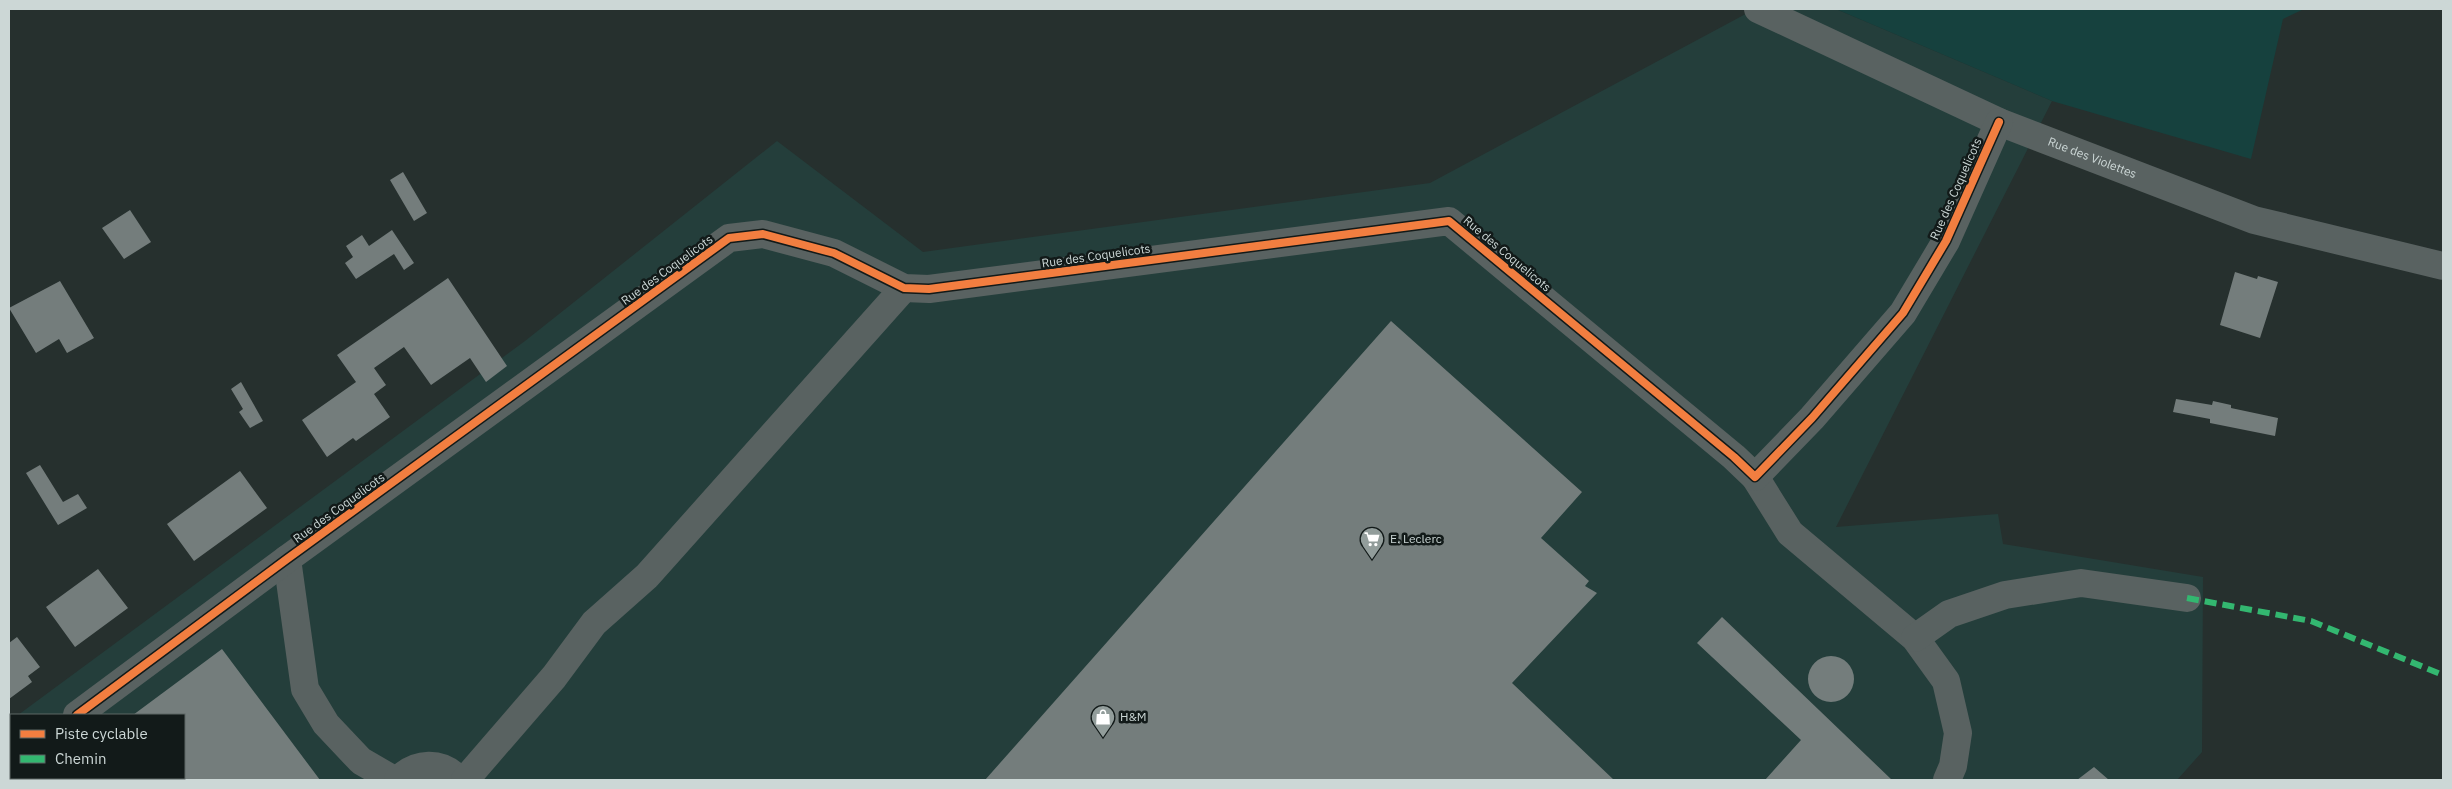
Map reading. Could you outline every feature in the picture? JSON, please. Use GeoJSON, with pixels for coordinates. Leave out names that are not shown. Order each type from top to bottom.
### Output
{"type":"FeatureCollection","features":[{"type":"Feature","properties":{"kind":"street","name":"Rue des Violettes"},"geometry":{"type":"LineString","coordinates":[[1758,9],[1999,122],[2254,220],[2443,266]]}},
{"type":"Feature","properties":{"kind":"street","name":"Rue des Coquelicots"},"geometry":{"type":"LineString","coordinates":[[78,714],[287,559],[730,238],[763,234],[834,253],[904,288],[929,289],[1449,221],[1734,456],[1755,477],[1812,418],[1903,313],[1946,241],[1999,122]]}},
{"type":"Feature","properties":{"kind":"street"},"geometry":{"type":"LineString","coordinates":[[465,780],[554,677],[594,623],[647,576],[904,288]]}},
{"type":"Feature","properties":{"kind":"street"},"geometry":{"type":"LineString","coordinates":[[1755,477],[1790,533],[1915,638],[1946,681],[1958,733],[1953,766],[1946,780]]}},
{"type":"Feature","properties":{"kind":"street"},"geometry":{"type":"LineString","coordinates":[[287,559],[305,688],[326,724],[361,761],[394,780]]}},
{"type":"Feature","properties":{"kind":"street"},"geometry":{"type":"LineString","coordinates":[[1915,638],[1949,614],[2005,595],[2082,583],[2187,598]]}},
{"type":"Feature","properties":{"kind":"street"},"geometry":{"type":"LineString","coordinates":[[398,780],[405,773],[417,767],[430,765],[442,768],[459,780]]}},
{"type":"Feature","properties":{"kind":"shaded area"},"geometry":{"type":"Polygon","coordinates":[[[1755,9],[1836,9],[2052,101],[1836,527],[1998,514],[2003,544],[2203,577],[2202,752],[2177,780],[9,780],[10,722],[10,779],[185,779],[185,714],[19,714],[525,341],[777,141],[923,252],[1430,183],[1755,9]]]}},
{"type":"Feature","properties":{"kind":"shaded area"},"geometry":{"type":"Polygon","coordinates":[[[1836,9],[2304,9],[2283,19],[2251,159],[2052,101],[1836,9]]]}},
{"type":"Feature","properties":{"kind":"building"},"geometry":{"type":"Polygon","coordinates":[[[403,172],[427,213],[414,221],[390,180],[403,172]]]}},
{"type":"Feature","properties":{"kind":"building"},"geometry":{"type":"Polygon","coordinates":[[[130,210],[151,242],[124,259],[102,228],[130,210]]]}},
{"type":"Feature","properties":{"kind":"building"},"geometry":{"type":"Polygon","coordinates":[[[392,230],[414,263],[404,270],[394,254],[356,279],[345,263],[353,257],[346,246],[362,235],[369,246],[392,230]]]}},
{"type":"Feature","properties":{"kind":"building"},"geometry":{"type":"Polygon","coordinates":[[[2235,272],[2257,279],[2258,276],[2278,282],[2260,338],[2220,325],[2235,272]]]}},
{"type":"Feature","properties":{"kind":"building"},"geometry":{"type":"Polygon","coordinates":[[[448,278],[507,366],[486,382],[470,358],[431,385],[404,347],[374,368],[386,385],[374,394],[390,417],[356,441],[353,438],[327,457],[302,420],[356,382],[337,355],[448,278]]]}},
{"type":"Feature","properties":{"kind":"building"},"geometry":{"type":"Polygon","coordinates":[[[60,281],[94,338],[67,353],[59,339],[36,353],[9,308],[60,281]]]}},
{"type":"Feature","properties":{"kind":"building","name":"E. Leclerc"},"geometry":{"type":"Polygon","coordinates":[[[1391,321],[1582,492],[1541,538],[1589,581],[1585,586],[1597,593],[1512,683],[1614,780],[985,780],[1391,321]]]}},
{"type":"Feature","properties":{"kind":"building"},"geometry":{"type":"Polygon","coordinates":[[[241,382],[263,421],[250,428],[239,412],[243,409],[231,389],[241,382]]]}},
{"type":"Feature","properties":{"kind":"building"},"geometry":{"type":"Polygon","coordinates":[[[2176,399],[2212,405],[2213,401],[2231,405],[2231,408],[2278,418],[2275,436],[2210,423],[2210,419],[2173,412],[2176,399]]]}},
{"type":"Feature","properties":{"kind":"building"},"geometry":{"type":"Polygon","coordinates":[[[40,465],[63,502],[78,494],[87,508],[58,525],[26,473],[40,465]]]}},
{"type":"Feature","properties":{"kind":"building"},"geometry":{"type":"Polygon","coordinates":[[[240,471],[267,508],[194,561],[167,524],[240,471]]]}},
{"type":"Feature","properties":{"kind":"building"},"geometry":{"type":"Polygon","coordinates":[[[98,569],[128,608],[75,647],[46,607],[98,569]]]}},
{"type":"Feature","properties":{"kind":"building"},"geometry":{"type":"Polygon","coordinates":[[[1722,617],[1892,780],[1765,780],[1801,740],[1697,643],[1722,617]]]}},
{"type":"Feature","properties":{"kind":"building"},"geometry":{"type":"Polygon","coordinates":[[[17,637],[40,667],[28,676],[32,682],[9,699],[9,643],[17,637]]]}},
{"type":"Feature","properties":{"kind":"building"},"geometry":{"type":"Polygon","coordinates":[[[222,649],[320,780],[46,780],[185,779],[185,714],[134,714],[222,649]]]}},
{"type":"Feature","properties":{"kind":"building"},"geometry":{"type":"Polygon","coordinates":[[[1826,656],[1836,656],[1850,666],[1854,679],[1850,692],[1844,698],[1836,702],[1826,702],[1812,692],[1808,684],[1808,674],[1818,660],[1826,656]]]}},
{"type":"Feature","properties":{"kind":"building"},"geometry":{"type":"Polygon","coordinates":[[[2094,767],[2109,780],[2077,780],[2094,767]]]}},
{"type":"Feature","properties":{"kind":"marked path"},"geometry":{"type":"LineString","coordinates":[[2187,598],[2311,621],[2443,675]]}},
{"type":"Feature","properties":{"kind":"cycle path"},"geometry":{"type":"LineString","coordinates":[[78,714],[287,559],[729,238],[763,234],[834,253],[904,288],[929,289],[1449,221],[1734,457],[1755,477],[1812,418],[1903,313],[1946,241],[1999,122]]}},
{"type":"Feature","properties":{"kind":"place","name":"E. Leclerc"},"geometry":{"type":"Point","coordinates":[1372,560]}},
{"type":"Feature","properties":{"kind":"place","name":"H&M"},"geometry":{"type":"Point","coordinates":[1103,738]}}]}
